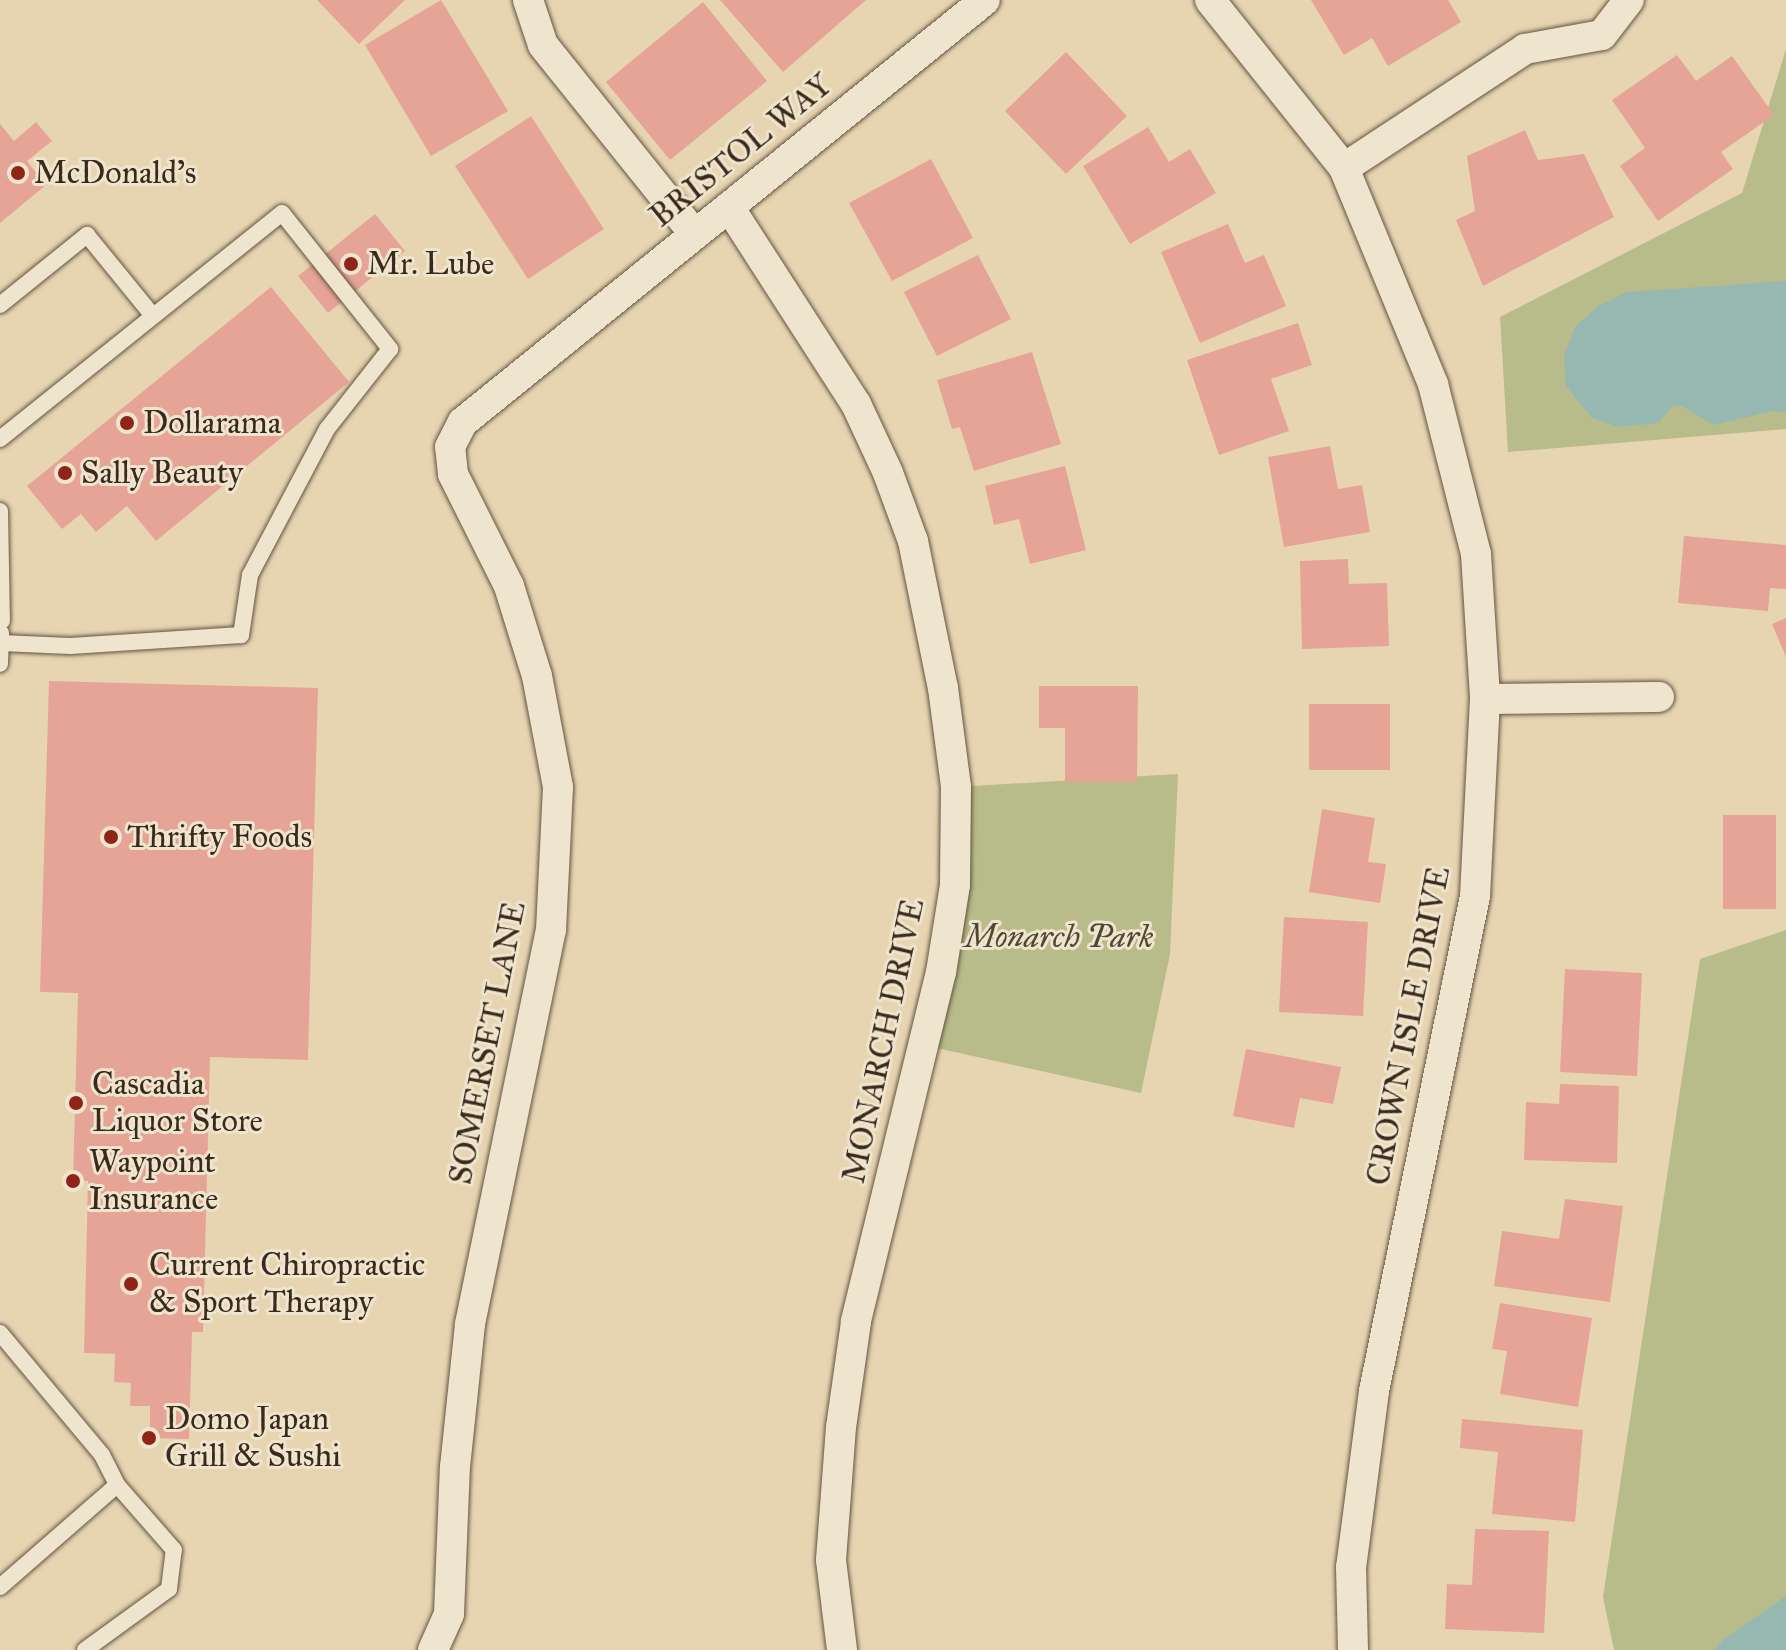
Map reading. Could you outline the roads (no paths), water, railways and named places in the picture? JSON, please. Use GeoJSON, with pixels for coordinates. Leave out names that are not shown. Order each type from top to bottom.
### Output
{"type":"FeatureCollection","features":[{"type":"Feature","properties":{"kind":"street"},"geometry":{"type":"LineString","coordinates":[[528,0],[543,45],[695,235]]}},
{"type":"Feature","properties":{"kind":"street","name":"BRISTOL WAY"},"geometry":{"type":"LineString","coordinates":[[543,358],[985,0]]}},
{"type":"Feature","properties":{"kind":"street","name":"CROWN ISLE DRIVE"},"geometry":{"type":"LineString","coordinates":[[1210,0],[1344,168],[1433,384],[1476,554],[1485,699],[1475,896],[1374,1391],[1351,1567],[1353,1650]]}},
{"type":"Feature","properties":{"kind":"street"},"geometry":{"type":"LineString","coordinates":[[1344,168],[1525,49],[1602,35],[1629,0]]}},
{"type":"Feature","properties":{"kind":"street","name":"MONARCH DRIVE"},"geometry":{"type":"LineString","coordinates":[[729,207],[856,404],[888,473],[913,541],[943,688],[956,787],[955,885],[941,972],[856,1322],[841,1427],[831,1560],[842,1650]]}},
{"type":"Feature","properties":{"kind":"street","name":"SOMERSET LANE"},"geometry":{"type":"LineString","coordinates":[[433,1650],[449,1614],[455,1467],[470,1324],[551,930],[558,787],[532,661],[509,586],[453,474],[450,447],[463,422],[543,358]]}},
{"type":"Feature","properties":{"kind":"street"},"geometry":{"type":"LineString","coordinates":[[1485,699],[1659,697]]}},
{"type":"Feature","properties":{"kind":"lane"},"geometry":{"type":"LineString","coordinates":[[0,439],[282,213],[390,349],[320,442],[250,575],[241,635],[70,646],[1,643]]}},
{"type":"Feature","properties":{"kind":"lane"},"geometry":{"type":"LineString","coordinates":[[0,305],[87,235],[153,316]]}},
{"type":"Feature","properties":{"kind":"lane"},"geometry":{"type":"LineString","coordinates":[[0,511],[0,664]]}},
{"type":"Feature","properties":{"kind":"lane"},"geometry":{"type":"LineString","coordinates":[[0,1333],[102,1455],[117,1485],[174,1550],[169,1589],[85,1650]]}},
{"type":"Feature","properties":{"kind":"lane"},"geometry":{"type":"LineString","coordinates":[[0,1587],[117,1485]]}},
{"type":"Feature","properties":{"kind":"water"},"geometry":{"type":"Polygon","coordinates":[[[1786,281],[1786,412],[1772,411],[1714,425],[1680,405],[1671,407],[1659,423],[1619,427],[1592,418],[1566,386],[1564,356],[1575,327],[1598,306],[1627,292],[1786,281]]]}},
{"type":"Feature","properties":{"kind":"water"},"geometry":{"type":"Polygon","coordinates":[[[1786,1596],[1786,1650],[1714,1650],[1724,1639],[1786,1596]]]}},
{"type":"Feature","properties":{"kind":"place","name":"McDonald's"},"geometry":{"type":"Point","coordinates":[18,173]}},
{"type":"Feature","properties":{"kind":"place","name":"Mr. Lube"},"geometry":{"type":"Point","coordinates":[351,264]}},
{"type":"Feature","properties":{"kind":"place","name":"Dollarama"},"geometry":{"type":"Point","coordinates":[127,423]}},
{"type":"Feature","properties":{"kind":"place","name":"Sally Beauty"},"geometry":{"type":"Point","coordinates":[65,473]}},
{"type":"Feature","properties":{"kind":"place","name":"Thrifty Foods"},"geometry":{"type":"Point","coordinates":[111,837]}},
{"type":"Feature","properties":{"kind":"place","name":"Cascadia Liquor Store"},"geometry":{"type":"Point","coordinates":[76,1103]}},
{"type":"Feature","properties":{"kind":"place","name":"Waypoint Insurance"},"geometry":{"type":"Point","coordinates":[73,1181]}},
{"type":"Feature","properties":{"kind":"place","name":"Current Chiropractic & Sport Therapy"},"geometry":{"type":"Point","coordinates":[131,1284]}},
{"type":"Feature","properties":{"kind":"place","name":"Domo Japan Grill & Sushi"},"geometry":{"type":"Point","coordinates":[149,1438]}},
{"type":"Feature","properties":{"kind":"park label","name":"Monarch Park"},"geometry":{"type":"Point","coordinates":[1059,937]}}]}
